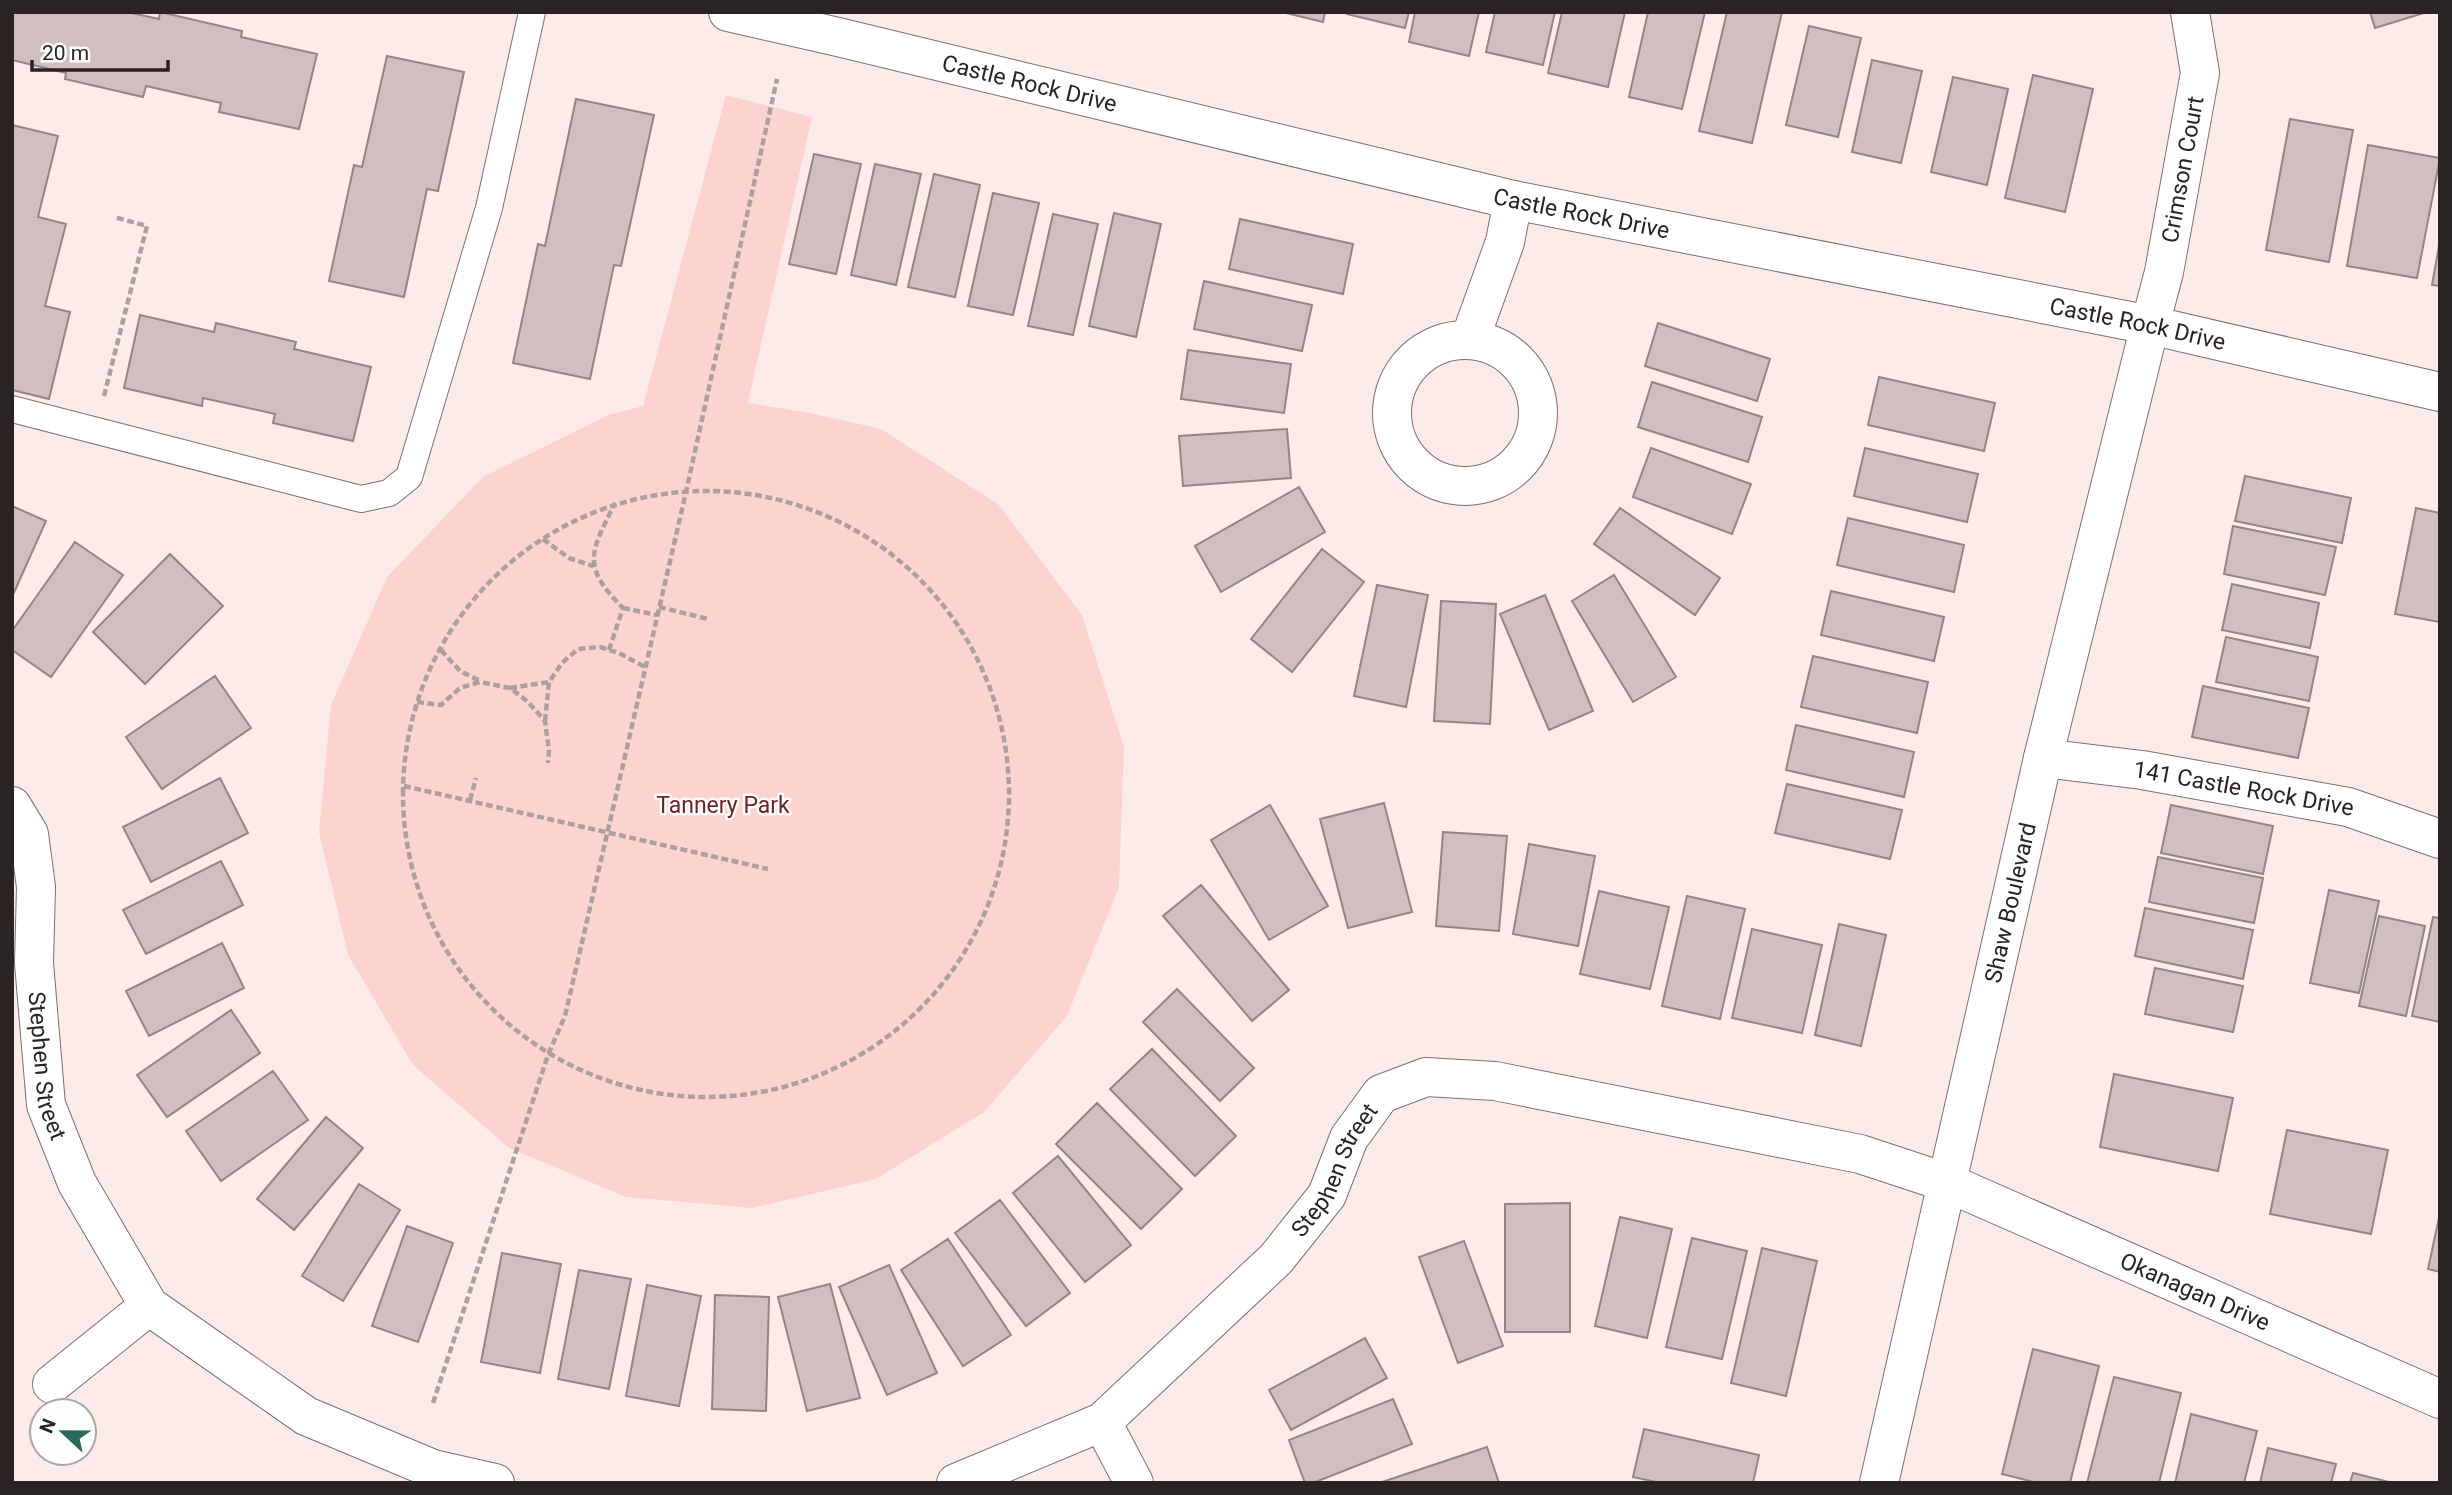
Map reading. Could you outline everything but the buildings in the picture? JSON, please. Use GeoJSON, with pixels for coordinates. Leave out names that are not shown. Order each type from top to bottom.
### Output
{"type":"FeatureCollection","features":[{"type":"Feature","properties":{"kind":"street","name":"Castle Rock Drive"},"geometry":{"type":"LineString","coordinates":[[728,12],[793,19],[1513,200],[2150,325],[2440,392]]}},
{"type":"Feature","properties":{"kind":"street","name":"Crimson Court"},"geometry":{"type":"LineString","coordinates":[[2150,325],[2164,272],[2200,73],[2190,12]]}},
{"type":"Feature","properties":{"kind":"street"},"geometry":{"type":"LineString","coordinates":[[1469,339],[1504,242],[1513,200]]}},
{"type":"Feature","properties":{"kind":"street","name":"Shaw Boulevard"},"geometry":{"type":"LineString","coordinates":[[1879,1483],[2043,758],[2150,325]]}},
{"type":"Feature","properties":{"kind":"street","name":"141 Castle Rock Drive"},"geometry":{"type":"LineString","coordinates":[[2043,758],[2142,770],[2348,807],[2440,839]]}},
{"type":"Feature","properties":{"kind":"street","name":"Stephen Street"},"geometry":{"type":"LineString","coordinates":[[12,806],[29,834],[36,887],[34,963],[46,1105],[76,1183],[149,1306],[306,1416],[433,1469],[495,1483]]}},
{"type":"Feature","properties":{"kind":"street","name":"Stephen Street"},"geometry":{"type":"LineString","coordinates":[[956,1483],[1102,1422],[1276,1259],[1326,1195],[1349,1138],[1381,1094],[1426,1077],[1495,1082],[1860,1154],[1948,1183]]}},
{"type":"Feature","properties":{"kind":"street","name":"Okanagan Drive"},"geometry":{"type":"LineString","coordinates":[[1948,1183],[2440,1399]]}},
{"type":"Feature","properties":{"kind":"street"},"geometry":{"type":"LineString","coordinates":[[52,1384],[149,1306]]}},
{"type":"Feature","properties":{"kind":"street"},"geometry":{"type":"LineString","coordinates":[[1102,1422],[1133,1483]]}},
{"type":"Feature","properties":{"kind":"lane"},"geometry":{"type":"LineString","coordinates":[[12,409],[361,499],[389,494],[409,477],[489,208],[532,12]]}},
{"type":"Feature","properties":{"kind":"path"},"geometry":{"type":"LineString","coordinates":[[433,1402],[548,1055],[565,1016],[686,492],[777,79]]}},
{"type":"Feature","properties":{"kind":"path"},"geometry":{"type":"LineString","coordinates":[[95,430],[147,226],[114,217]]}},
{"type":"Feature","properties":{"kind":"path"},"geometry":{"type":"LineString","coordinates":[[709,488],[810,506],[899,556],[966,632],[1004,726],[1009,829],[981,926],[922,1010],[842,1069],[748,1097],[649,1095],[556,1061],[478,999],[426,916],[402,820],[409,721],[450,628],[519,552],[614,503],[709,488]]}},
{"type":"Feature","properties":{"kind":"path"},"geometry":{"type":"LineString","coordinates":[[614,503],[595,545],[593,566],[606,591],[623,608],[657,615]]}},
{"type":"Feature","properties":{"kind":"path"},"geometry":{"type":"LineString","coordinates":[[543,540],[569,558],[593,566]]}},
{"type":"Feature","properties":{"kind":"path"},"geometry":{"type":"LineString","coordinates":[[659,607],[708,619]]}},
{"type":"Feature","properties":{"kind":"path"},"geometry":{"type":"LineString","coordinates":[[609,650],[623,608]]}},
{"type":"Feature","properties":{"kind":"path"},"geometry":{"type":"LineString","coordinates":[[548,763],[545,721],[549,682],[562,663],[578,649],[600,647],[619,653],[645,667]]}},
{"type":"Feature","properties":{"kind":"path"},"geometry":{"type":"LineString","coordinates":[[440,650],[460,671],[480,682],[510,688],[549,682]]}},
{"type":"Feature","properties":{"kind":"path"},"geometry":{"type":"LineString","coordinates":[[418,702],[441,705],[460,688],[480,682]]}},
{"type":"Feature","properties":{"kind":"path"},"geometry":{"type":"LineString","coordinates":[[510,688],[527,701],[545,721]]}},
{"type":"Feature","properties":{"kind":"path"},"geometry":{"type":"LineString","coordinates":[[470,800],[477,778]]}},
{"type":"Feature","properties":{"kind":"path"},"geometry":{"type":"LineString","coordinates":[[404,786],[768,869]]}},
{"type":"Feature","properties":{"kind":"green space","name":"Tannery Park"},"geometry":{"type":"Polygon","coordinates":[[[726,95],[812,117],[748,403],[881,429],[998,504],[1082,615],[1124,747],[1119,887],[1067,1016],[984,1112],[876,1179],[752,1208],[626,1197],[509,1148],[413,1065],[348,955],[319,832],[331,705],[387,577],[483,477],[608,415],[643,406],[726,95]]]}}]}
